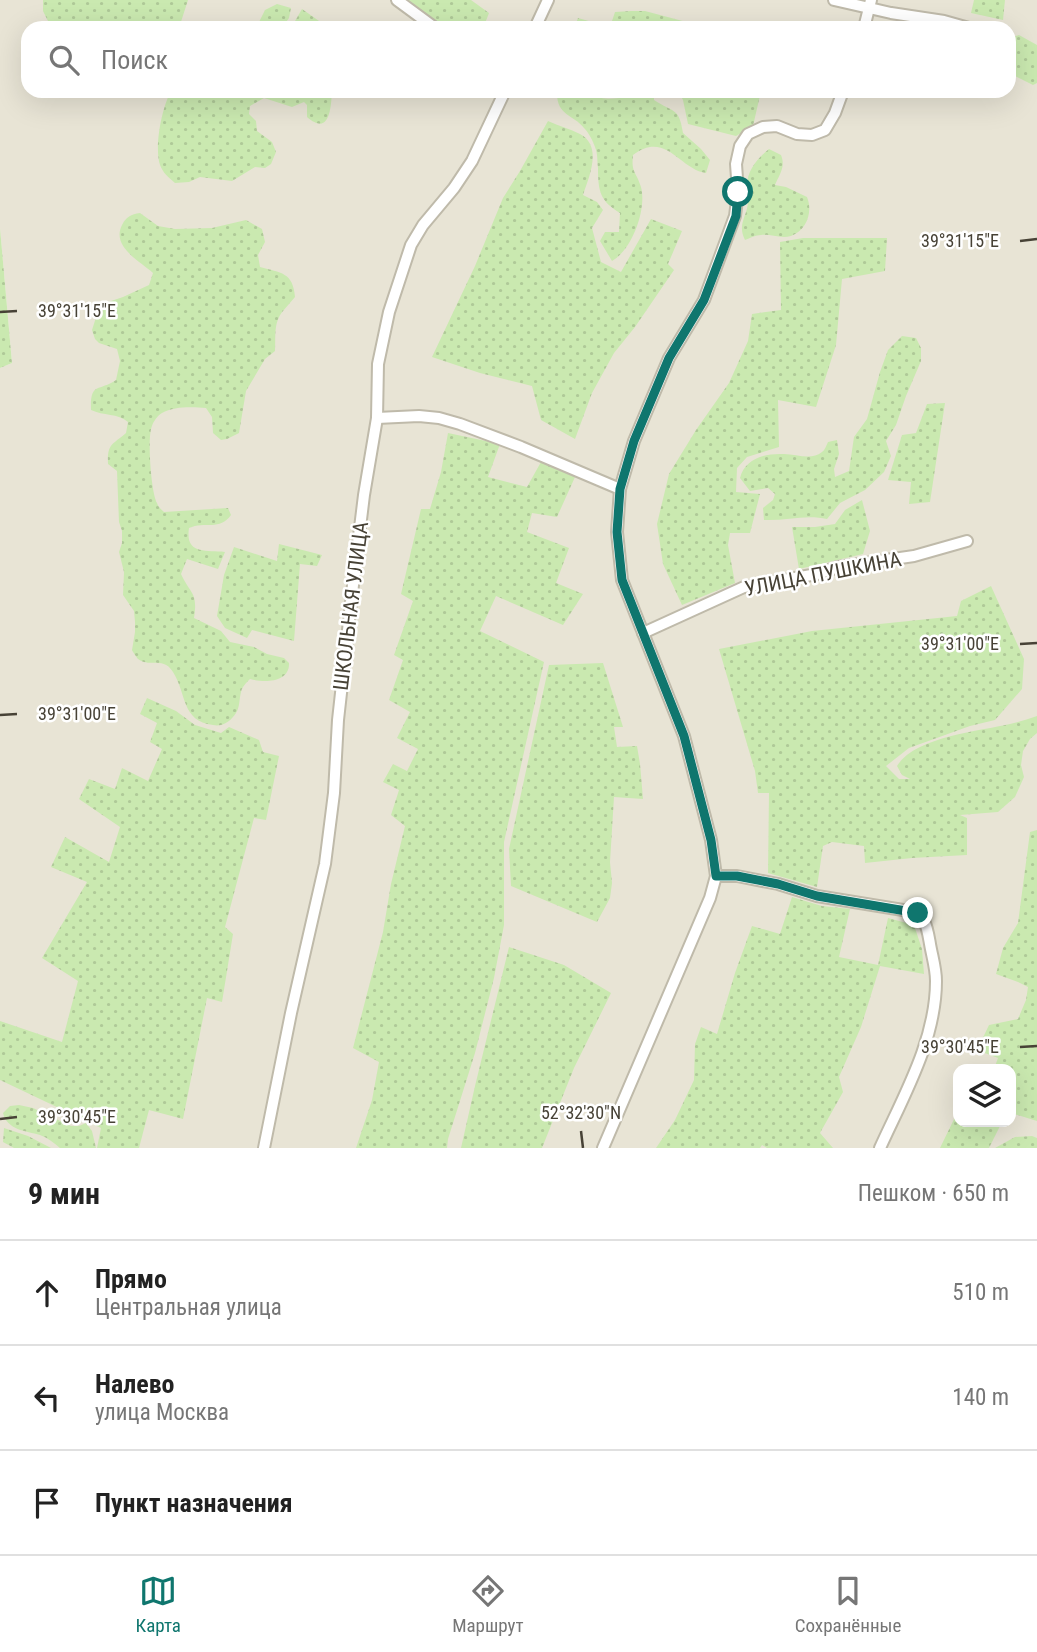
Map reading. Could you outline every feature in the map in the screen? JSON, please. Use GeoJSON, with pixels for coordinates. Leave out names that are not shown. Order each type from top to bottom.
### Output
{"type":"FeatureCollection","features":[{"type":"Feature","properties":{"kind":"street"},"geometry":{"type":"LineString","coordinates":[[397,0],[426,21]]}},
{"type":"Feature","properties":{"kind":"street"},"geometry":{"type":"LineString","coordinates":[[538,21],[548,0]]}},
{"type":"Feature","properties":{"kind":"street"},"geometry":{"type":"LineString","coordinates":[[834,0],[869,4],[944,21]]}},
{"type":"Feature","properties":{"kind":"street","name":"ШКОЛЬНАЯ УЛИЦА"},"geometry":{"type":"LineString","coordinates":[[264,1148],[325,864],[363,495],[377,418],[377,364],[389,312],[411,245],[472,161],[502,98]]}},
{"type":"Feature","properties":{"kind":"street"},"geometry":{"type":"LineString","coordinates":[[606,1147],[710,898],[716,876],[711,840],[684,736],[623,583],[617,532],[620,489],[634,441],[669,358],[704,300],[736,216],[736,164],[740,146],[748,134],[763,127],[777,126],[797,134],[812,135],[825,130],[840,98]]}},
{"type":"Feature","properties":{"kind":"street"},"geometry":{"type":"LineString","coordinates":[[377,418],[419,416],[460,424],[620,489]]}},
{"type":"Feature","properties":{"kind":"street","name":"УЛИЦА ПУШКИНА"},"geometry":{"type":"LineString","coordinates":[[643,633],[744,587],[817,574],[838,567],[914,556],[967,541]]}},
{"type":"Feature","properties":{"kind":"street"},"geometry":{"type":"LineString","coordinates":[[716,876],[737,876],[778,884],[817,896],[909,911],[918,913],[925,921],[936,977],[930,1027],[916,1067],[880,1148]]}},
{"type":"Feature","properties":{"kind":"shaded area"},"geometry":{"type":"Polygon","coordinates":[[[0,0],[1037,0],[1037,1148],[0,1148],[0,368],[12,363],[0,228],[0,0]]]}},
{"type":"Feature","properties":{"kind":"green space"},"geometry":{"type":"Polygon","coordinates":[[[43,0],[188,0],[181,21],[48,21],[43,11],[43,0]]]}},
{"type":"Feature","properties":{"kind":"green space"},"geometry":{"type":"Polygon","coordinates":[[[405,0],[471,0],[489,13],[486,21],[434,21],[405,0]]]}},
{"type":"Feature","properties":{"kind":"green space"},"geometry":{"type":"Polygon","coordinates":[[[974,0],[1005,0],[1003,20],[971,13],[974,0]]]}},
{"type":"Feature","properties":{"kind":"green space"},"geometry":{"type":"Polygon","coordinates":[[[277,4],[291,8],[287,21],[260,21],[265,10],[277,4]]]}},
{"type":"Feature","properties":{"kind":"green space"},"geometry":{"type":"Polygon","coordinates":[[[302,9],[319,21],[295,21],[302,9]]]}},
{"type":"Feature","properties":{"kind":"green space"},"geometry":{"type":"Polygon","coordinates":[[[645,11],[683,21],[612,21],[615,12],[645,11]]]}},
{"type":"Feature","properties":{"kind":"green space"},"geometry":{"type":"Polygon","coordinates":[[[1019,35],[1037,45],[1037,83],[1033,85],[1016,76],[1016,36],[1019,35]]]}},
{"type":"Feature","properties":{"kind":"green space"},"geometry":{"type":"Polygon","coordinates":[[[168,98],[264,98],[250,106],[249,114],[256,121],[257,131],[272,142],[276,152],[271,164],[265,168],[255,167],[232,181],[200,177],[189,182],[175,183],[161,168],[158,157],[162,117],[168,98]]]}},
{"type":"Feature","properties":{"kind":"green space"},"geometry":{"type":"Polygon","coordinates":[[[264,98],[332,98],[328,118],[320,124],[307,117],[307,105],[304,102],[292,107],[264,98]]]}},
{"type":"Feature","properties":{"kind":"green space"},"geometry":{"type":"Polygon","coordinates":[[[654,98],[677,115],[683,133],[710,160],[706,173],[664,149],[645,148],[633,155],[633,169],[641,187],[640,217],[632,239],[612,261],[600,241],[605,232],[619,232],[620,213],[604,200],[602,195],[597,152],[588,132],[562,110],[557,99],[654,98]]]}},
{"type":"Feature","properties":{"kind":"green space"},"geometry":{"type":"Polygon","coordinates":[[[682,98],[759,98],[753,126],[736,136],[688,124],[682,98]]]}},
{"type":"Feature","properties":{"kind":"green space"},"geometry":{"type":"Polygon","coordinates":[[[548,121],[580,134],[591,146],[592,162],[583,195],[597,202],[603,210],[592,228],[601,262],[621,272],[651,219],[682,231],[668,264],[674,270],[614,353],[592,393],[575,439],[541,420],[532,386],[432,357],[475,266],[503,198],[548,121]]]}},
{"type":"Feature","properties":{"kind":"green space"},"geometry":{"type":"Polygon","coordinates":[[[769,149],[781,155],[783,163],[775,185],[807,197],[809,214],[805,225],[791,236],[759,235],[745,240],[742,225],[748,202],[749,175],[757,160],[769,149]]]}},
{"type":"Feature","properties":{"kind":"green space"},"geometry":{"type":"Polygon","coordinates":[[[140,213],[158,226],[175,229],[212,228],[246,220],[262,229],[265,242],[258,255],[260,267],[285,275],[294,289],[295,297],[278,320],[275,351],[265,359],[246,391],[239,433],[221,440],[213,433],[212,417],[206,408],[190,407],[172,409],[160,414],[153,423],[151,432],[151,477],[157,504],[161,509],[164,512],[228,508],[231,515],[222,523],[189,528],[190,543],[193,547],[204,551],[225,552],[218,569],[187,559],[181,574],[193,594],[194,618],[221,631],[230,642],[254,647],[284,658],[289,663],[288,670],[281,678],[269,681],[250,679],[244,685],[236,713],[229,721],[220,725],[195,718],[186,705],[169,667],[161,663],[147,663],[138,659],[132,651],[135,622],[134,611],[123,595],[124,572],[119,552],[122,531],[119,522],[117,471],[108,464],[110,449],[126,433],[128,422],[120,417],[91,410],[94,391],[116,380],[120,361],[117,349],[95,339],[92,330],[99,308],[102,304],[149,285],[153,273],[128,253],[120,240],[125,220],[140,213]]]}},
{"type":"Feature","properties":{"kind":"green space"},"geometry":{"type":"Polygon","coordinates":[[[0,228],[12,363],[0,368],[0,228]]]}},
{"type":"Feature","properties":{"kind":"green space"},"geometry":{"type":"Polygon","coordinates":[[[803,238],[887,238],[885,271],[842,279],[836,345],[816,407],[778,400],[779,447],[747,457],[737,468],[736,492],[760,494],[750,533],[730,533],[728,545],[735,583],[682,605],[663,564],[657,524],[669,474],[729,383],[748,341],[752,314],[781,310],[780,242],[803,238]]]}},
{"type":"Feature","properties":{"kind":"green space"},"geometry":{"type":"Polygon","coordinates":[[[902,336],[916,338],[921,348],[921,361],[896,425],[886,441],[891,456],[884,472],[865,490],[840,503],[827,519],[811,517],[764,520],[763,508],[773,500],[775,494],[768,488],[750,491],[740,478],[746,466],[757,458],[770,455],[818,455],[828,442],[837,440],[839,454],[834,469],[835,477],[849,471],[854,437],[867,419],[888,350],[902,336]]]}},
{"type":"Feature","properties":{"kind":"green space"},"geometry":{"type":"Polygon","coordinates":[[[945,403],[930,502],[909,504],[911,482],[888,480],[902,435],[916,433],[927,404],[945,403]]]}},
{"type":"Feature","properties":{"kind":"green space"},"geometry":{"type":"Polygon","coordinates":[[[448,433],[500,444],[488,477],[527,487],[541,462],[575,477],[557,517],[532,513],[527,532],[569,548],[556,583],[583,594],[563,625],[496,596],[480,631],[544,662],[504,842],[504,925],[494,978],[447,1148],[356,1148],[372,1100],[379,1062],[353,1048],[383,932],[405,826],[391,815],[399,790],[383,782],[393,764],[407,771],[418,749],[397,738],[410,712],[389,700],[403,660],[394,655],[413,601],[401,594],[421,509],[430,509],[441,472],[448,433]]]}},
{"type":"Feature","properties":{"kind":"green space"},"geometry":{"type":"Polygon","coordinates":[[[862,500],[870,531],[863,554],[799,569],[792,527],[835,524],[845,510],[862,500]]]}},
{"type":"Feature","properties":{"kind":"green space"},"geometry":{"type":"Polygon","coordinates":[[[279,544],[322,555],[317,566],[300,564],[294,641],[252,630],[247,638],[225,628],[217,616],[224,575],[234,547],[277,561],[279,544]]]}},
{"type":"Feature","properties":{"kind":"green space"},"geometry":{"type":"Polygon","coordinates":[[[991,586],[1024,659],[1022,689],[995,720],[909,748],[886,766],[899,779],[910,779],[902,775],[897,766],[918,748],[949,737],[1037,716],[1037,733],[1023,751],[1021,765],[1024,777],[1015,797],[998,812],[960,815],[967,818],[967,855],[865,863],[864,846],[832,842],[823,846],[817,887],[768,873],[769,793],[758,793],[755,771],[719,649],[812,631],[957,616],[961,601],[991,586]]]}},
{"type":"Feature","properties":{"kind":"green space"},"geometry":{"type":"Polygon","coordinates":[[[603,663],[623,727],[614,727],[617,747],[637,746],[643,799],[614,797],[610,898],[597,922],[511,886],[509,849],[549,665],[603,663]]]}},
{"type":"Feature","properties":{"kind":"green space"},"geometry":{"type":"Polygon","coordinates":[[[147,698],[176,711],[195,725],[221,733],[229,727],[259,740],[263,752],[279,756],[266,820],[254,818],[225,927],[233,934],[222,1002],[207,998],[183,1119],[149,1110],[139,1148],[97,1148],[101,1128],[0,1080],[0,1021],[62,1042],[78,981],[42,958],[87,882],[51,867],[65,837],[109,862],[120,827],[79,799],[89,779],[115,789],[122,768],[148,781],[162,749],[150,742],[157,723],[140,714],[147,698]]]}},
{"type":"Feature","properties":{"kind":"green space"},"geometry":{"type":"Polygon","coordinates":[[[1037,830],[1037,1121],[1016,1115],[1016,1064],[996,1064],[998,1058],[977,1050],[989,1025],[1018,1019],[1026,1000],[1028,987],[996,974],[1003,948],[1018,923],[1030,832],[1037,830]]]}},
{"type":"Feature","properties":{"kind":"green space"},"geometry":{"type":"Polygon","coordinates":[[[792,897],[822,906],[850,909],[839,957],[878,965],[888,918],[914,925],[922,949],[924,974],[880,966],[861,1027],[839,1077],[843,1092],[820,1133],[833,1148],[767,1148],[762,1145],[760,1148],[656,1148],[675,1120],[694,1080],[695,1044],[701,1027],[717,1034],[752,926],[780,934],[792,897]]]}},
{"type":"Feature","properties":{"kind":"green space"},"geometry":{"type":"Polygon","coordinates":[[[509,947],[564,965],[611,993],[574,1068],[542,1148],[461,1148],[475,1086],[509,947]]]}},
{"type":"Feature","properties":{"kind":"green space"},"geometry":{"type":"Polygon","coordinates":[[[10,1106],[33,1108],[71,1126],[86,1123],[92,1131],[96,1148],[60,1148],[43,1136],[13,1126],[8,1123],[3,1113],[10,1106]]]}},
{"type":"Feature","properties":{"kind":"green space"},"geometry":{"type":"Polygon","coordinates":[[[953,1121],[953,1127],[1000,1127],[989,1148],[940,1148],[953,1121]]]}},
{"type":"Feature","properties":{"kind":"green space"},"geometry":{"type":"Polygon","coordinates":[[[4,1128],[51,1148],[14,1148],[3,1142],[4,1128]]]}},
{"type":"Feature","properties":{"kind":"green space"},"geometry":{"type":"Polygon","coordinates":[[[1015,1137],[1037,1138],[1037,1148],[995,1148],[1015,1137]]]}},
{"type":"Feature","properties":{"kind":"route"},"geometry":{"type":"LineString","coordinates":[[738,192],[736,216],[704,300],[669,358],[634,441],[620,489],[617,532],[622,580],[684,736],[711,840],[716,876],[737,876],[778,884],[817,896],[918,913]]}}]}
